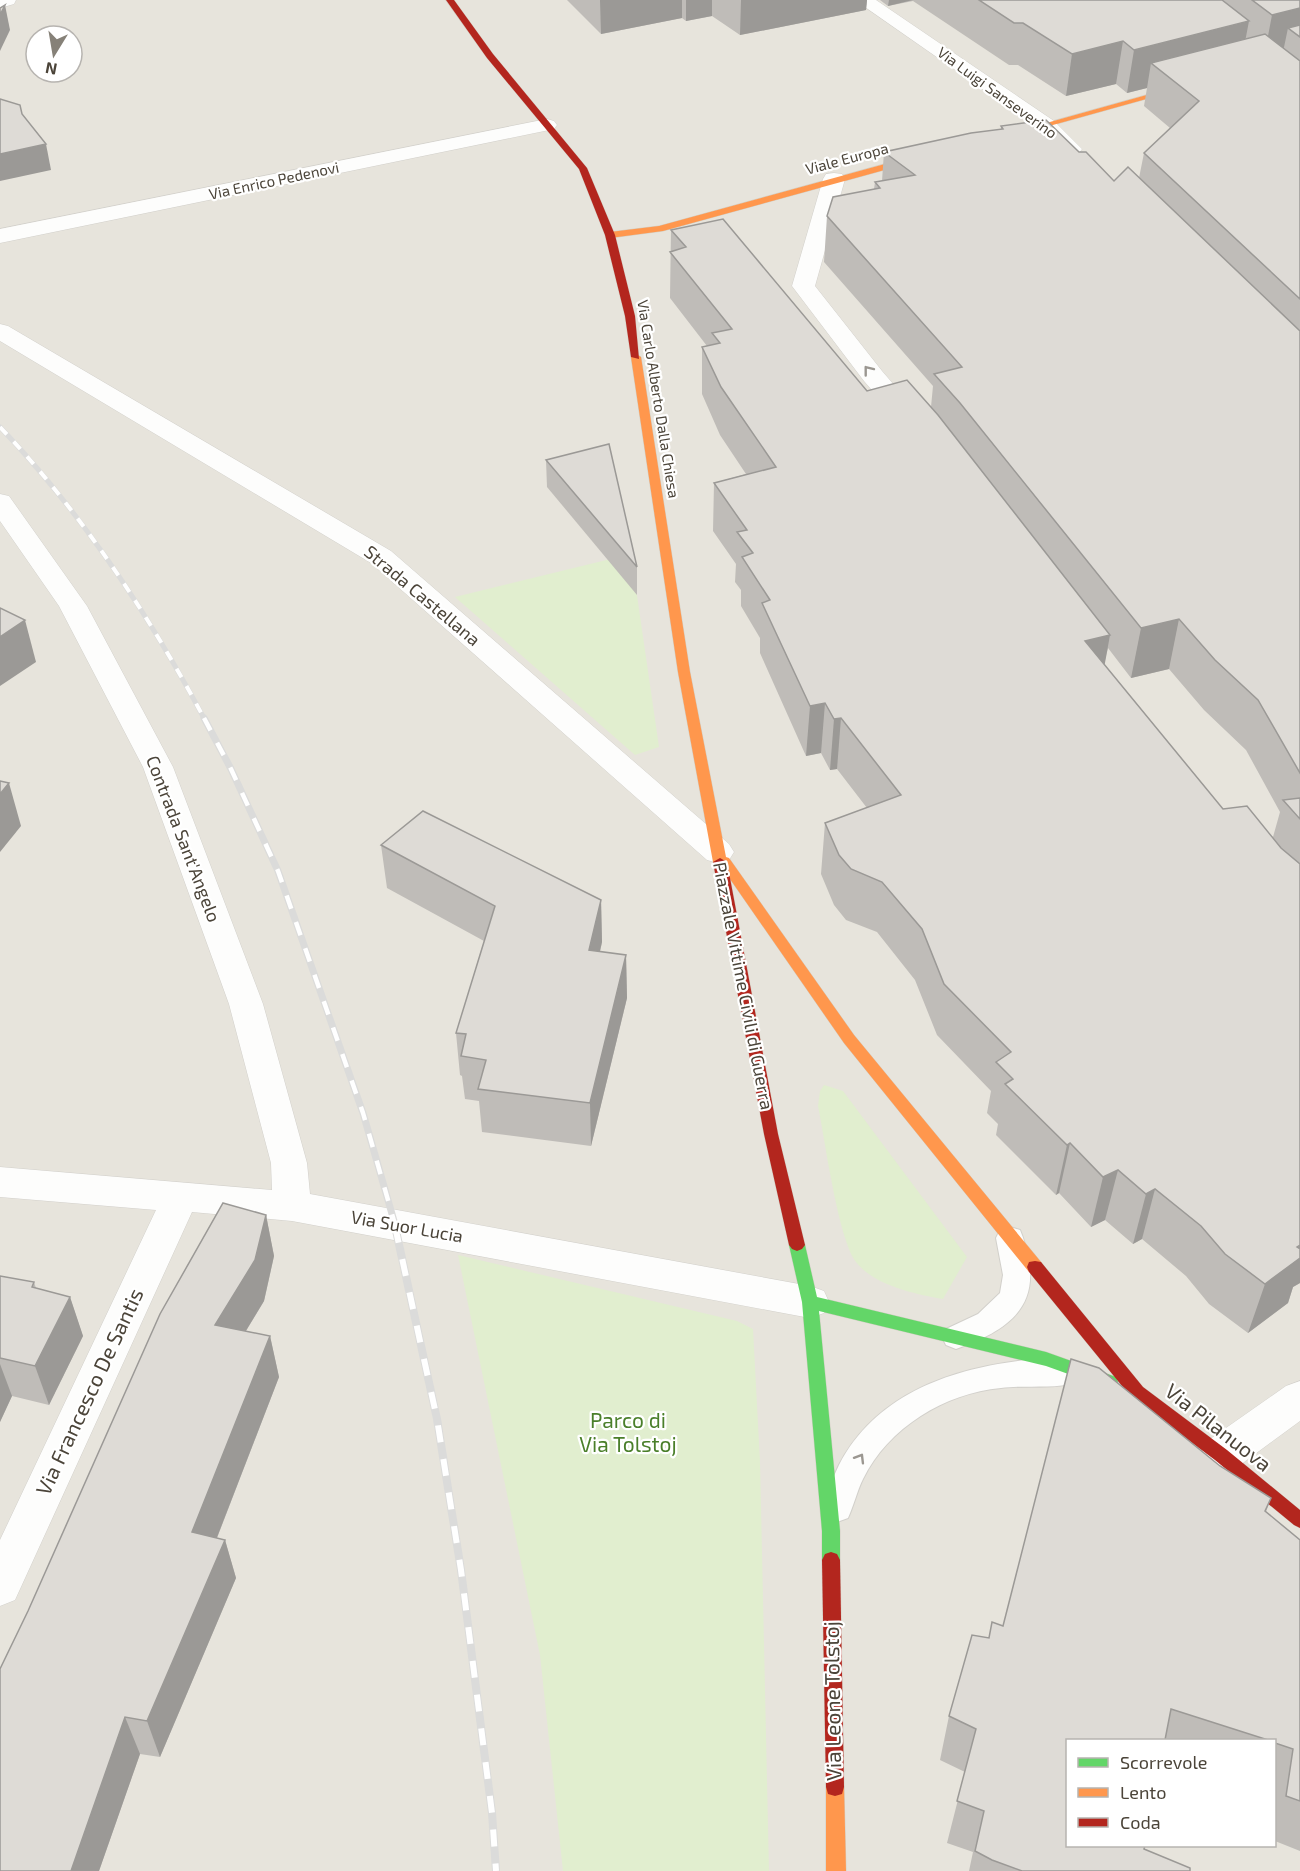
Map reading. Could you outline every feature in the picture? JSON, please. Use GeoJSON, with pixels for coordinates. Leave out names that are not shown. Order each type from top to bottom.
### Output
{"type":"FeatureCollection","features":[{"type":"Feature","properties":{"kind":"street"},"geometry":{"type":"LineString","coordinates":[[0,2],[7,0]]}},
{"type":"Feature","properties":{"kind":"street","name":"Via Carlo Alberto Dalla Chiesa"},"geometry":{"type":"LineString","coordinates":[[450,0],[490,56],[583,168],[610,235],[630,316],[684,672],[718,852]]}},
{"type":"Feature","properties":{"kind":"street","name":"Via Luigi Sanseverino"},"geometry":{"type":"LineString","coordinates":[[864,0],[1047,125],[1089,167]]}},
{"type":"Feature","properties":{"kind":"street"},"geometry":{"type":"LineString","coordinates":[[992,139],[1204,81]]}},
{"type":"Feature","properties":{"kind":"street","name":"Via Enrico Pedenovi"},"geometry":{"type":"LineString","coordinates":[[0,236],[547,125]]}},
{"type":"Feature","properties":{"kind":"street","name":"Viale Europa"},"geometry":{"type":"LineString","coordinates":[[610,235],[660,228],[936,153]]}},
{"type":"Feature","properties":{"kind":"street"},"geometry":{"type":"LineString","coordinates":[[834,179],[803,286],[873,376],[928,439]]}},
{"type":"Feature","properties":{"kind":"street","name":"Strada Castellana"},"geometry":{"type":"LineString","coordinates":[[0,332],[381,558],[718,852]]}},
{"type":"Feature","properties":{"kind":"street","name":"Contrada Sant'Angelo"},"geometry":{"type":"LineString","coordinates":[[0,502],[73,606],[158,767],[246,1004],[289,1163],[292,1206]]}},
{"type":"Feature","properties":{"kind":"street","name":"Piazzale Vittime Civili di Guerra"},"geometry":{"type":"LineString","coordinates":[[718,852],[849,1039],[1137,1392]]}},
{"type":"Feature","properties":{"kind":"street","name":"Piazzale Vittime Civili di Guerra"},"geometry":{"type":"LineString","coordinates":[[718,852],[771,1134],[810,1302]]}},
{"type":"Feature","properties":{"kind":"street","name":"Via Suor Lucia"},"geometry":{"type":"LineString","coordinates":[[0,1182],[292,1206],[810,1302]]}},
{"type":"Feature","properties":{"kind":"street","name":"Via Francesco De Santis"},"geometry":{"type":"LineString","coordinates":[[0,1586],[180,1198]]}},
{"type":"Feature","properties":{"kind":"street"},"geometry":{"type":"LineString","coordinates":[[810,1302],[1046,1359],[1137,1392]]}},
{"type":"Feature","properties":{"kind":"street","name":"Via Leone Tolstoj"},"geometry":{"type":"LineString","coordinates":[[810,1302],[831,1531],[836,1871]]}},
{"type":"Feature","properties":{"kind":"street","name":"Via Pilanuova"},"geometry":{"type":"LineString","coordinates":[[1137,1392],[1221,1455],[1300,1520]]}},
{"type":"Feature","properties":{"kind":"street"},"geometry":{"type":"LineString","coordinates":[[1221,1455],[1300,1398]]}},
{"type":"Feature","properties":{"kind":"lane","name":"Piazzale Vittime Civili di Guerra"},"geometry":{"type":"LineString","coordinates":[[956,1337],[994,1319],[1010,1305],[1017,1278],[1010,1236]]}},
{"type":"Feature","properties":{"kind":"lane","name":"Via Leone Tolstoj"},"geometry":{"type":"LineString","coordinates":[[831,1531],[843,1485],[867,1445],[900,1413],[940,1390],[986,1376],[1036,1371],[1087,1376],[1137,1392]]}},
{"type":"Feature","properties":{"kind":"shaded area"},"geometry":{"type":"Polygon","coordinates":[[[0,0],[1300,0],[1300,1871],[0,1871],[0,0]]]}},
{"type":"Feature","properties":{"kind":"green space"},"geometry":{"type":"Polygon","coordinates":[[[631,554],[659,747],[635,755],[455,597],[631,554]]]}},
{"type":"Feature","properties":{"kind":"green space"},"geometry":{"type":"Polygon","coordinates":[[[824,1085],[843,1091],[967,1257],[943,1299],[884,1283],[864,1270],[849,1250],[838,1211],[818,1106],[820,1091],[824,1085]]]}},
{"type":"Feature","properties":{"kind":"green space","name":"Parco di Via Tolstoj"},"geometry":{"type":"Polygon","coordinates":[[[458,1255],[737,1321],[753,1329],[760,1462],[769,1871],[563,1871],[540,1655],[458,1255]]]}},
{"type":"Feature","properties":{"kind":"building"},"geometry":{"type":"Polygon","coordinates":[[[979,0],[1222,0],[1249,21],[1134,50],[1123,41],[1072,54],[1023,23],[1014,23],[979,0]]]}},
{"type":"Feature","properties":{"kind":"building"},"geometry":{"type":"Polygon","coordinates":[[[1252,0],[1300,0],[1300,8],[1272,15],[1252,0]]]}},
{"type":"Feature","properties":{"kind":"building"},"geometry":{"type":"Polygon","coordinates":[[[1300,25],[1300,37],[1288,28],[1300,25]]]}},
{"type":"Feature","properties":{"kind":"building"},"geometry":{"type":"Polygon","coordinates":[[[1265,34],[1300,61],[1300,299],[1144,153],[1199,101],[1151,63],[1265,34]]]}},
{"type":"Feature","properties":{"kind":"building"},"geometry":{"type":"Polygon","coordinates":[[[0,99],[20,105],[22,114],[46,144],[0,154],[0,99]]]}},
{"type":"Feature","properties":{"kind":"building"},"geometry":{"type":"Polygon","coordinates":[[[1046,120],[1079,152],[1086,152],[1114,181],[1128,167],[1300,331],[1300,773],[1258,700],[1215,660],[1179,619],[1141,628],[960,403],[934,374],[962,367],[827,216],[833,197],[880,188],[875,182],[915,175],[884,152],[971,133],[1003,129],[1001,126],[1046,120]]]}},
{"type":"Feature","properties":{"kind":"building"},"geometry":{"type":"Polygon","coordinates":[[[723,219],[867,391],[907,380],[938,415],[1110,635],[1085,641],[1223,809],[1247,806],[1281,848],[1300,864],[1300,1245],[1297,1247],[1300,1249],[1300,1258],[1265,1284],[1225,1254],[1201,1226],[1155,1189],[1146,1194],[1118,1170],[1103,1177],[1070,1143],[1067,1145],[1005,1084],[1013,1079],[996,1062],[1011,1052],[944,984],[922,929],[882,882],[851,869],[839,855],[825,823],[901,795],[841,718],[834,719],[825,703],[810,706],[762,603],[770,600],[742,557],[753,553],[737,532],[747,530],[714,483],[776,467],[721,387],[702,347],[720,343],[712,333],[732,329],[670,252],[686,247],[671,230],[723,219]]]}},
{"type":"Feature","properties":{"kind":"building"},"geometry":{"type":"Polygon","coordinates":[[[609,444],[637,567],[546,460],[609,444]]]}},
{"type":"Feature","properties":{"kind":"building"},"geometry":{"type":"Polygon","coordinates":[[[0,608],[25,620],[0,637],[0,608]]]}},
{"type":"Feature","properties":{"kind":"building"},"geometry":{"type":"Polygon","coordinates":[[[0,781],[9,783],[0,794],[0,781]]]}},
{"type":"Feature","properties":{"kind":"building"},"geometry":{"type":"Polygon","coordinates":[[[1300,798],[1300,819],[1283,800],[1300,798]]]}},
{"type":"Feature","properties":{"kind":"building"},"geometry":{"type":"Polygon","coordinates":[[[423,811],[601,900],[589,950],[626,955],[590,1103],[478,1089],[486,1060],[461,1056],[466,1034],[456,1033],[495,906],[381,845],[423,811]]]}},
{"type":"Feature","properties":{"kind":"building"},"geometry":{"type":"Polygon","coordinates":[[[223,1203],[266,1215],[255,1260],[215,1325],[270,1336],[192,1532],[225,1540],[147,1721],[125,1717],[71,1871],[0,1871],[0,1669],[160,1314],[223,1203]]]}},
{"type":"Feature","properties":{"kind":"building"},"geometry":{"type":"Polygon","coordinates":[[[0,1276],[34,1282],[32,1287],[70,1297],[35,1366],[0,1358],[0,1276]]]}},
{"type":"Feature","properties":{"kind":"building"},"geometry":{"type":"Polygon","coordinates":[[[1071,1359],[1099,1368],[1220,1466],[1271,1498],[1265,1511],[1300,1540],[1300,1801],[1286,1796],[1293,1749],[1276,1743],[1276,1739],[1265,1739],[1171,1709],[1165,1739],[1066,1739],[1066,1847],[1144,1847],[1144,1849],[1190,1868],[1190,1871],[1022,1871],[975,1851],[984,1811],[957,1801],[976,1729],[949,1716],[972,1635],[989,1638],[992,1622],[1003,1626],[1071,1359]]]}},
{"type":"Feature","properties":{"kind":"railway"},"geometry":{"type":"LineString","coordinates":[[0,427],[59,494],[112,566],[161,642],[205,720]]}},
{"type":"Feature","properties":{"kind":"railway"},"geometry":{"type":"LineString","coordinates":[[204,718],[231,769],[278,871],[363,1113],[396,1228]]}},
{"type":"Feature","properties":{"kind":"railway"},"geometry":{"type":"LineString","coordinates":[[395,1226],[437,1419],[461,1570],[492,1813],[496,1871]]}},
{"type":"Feature","properties":{"kind":"traffic: fast"},"geometry":{"type":"LineString","coordinates":[[797,1245],[810,1302],[831,1531],[831,1560]]}},
{"type":"Feature","properties":{"kind":"traffic: fast"},"geometry":{"type":"LineString","coordinates":[[810,1302],[1046,1359],[1110,1382]]}},
{"type":"Feature","properties":{"kind":"traffic: slow"},"geometry":{"type":"LineString","coordinates":[[1007,135],[1189,86]]}},
{"type":"Feature","properties":{"kind":"traffic: slow"},"geometry":{"type":"LineString","coordinates":[[610,235],[660,229],[925,156]]}},
{"type":"Feature","properties":{"kind":"traffic: slow"},"geometry":{"type":"LineString","coordinates":[[636,357],[684,672],[720,862]]}},
{"type":"Feature","properties":{"kind":"traffic: slow"},"geometry":{"type":"LineString","coordinates":[[724,861],[849,1039],[1035,1267]]}},
{"type":"Feature","properties":{"kind":"traffic: slow"},"geometry":{"type":"LineString","coordinates":[[835,1787],[836,1871]]}},
{"type":"Feature","properties":{"kind":"traffic: jam"},"geometry":{"type":"LineString","coordinates":[[450,0],[490,56],[583,168],[610,235],[630,316],[636,357]]}},
{"type":"Feature","properties":{"kind":"traffic: jam"},"geometry":{"type":"LineString","coordinates":[[720,862],[771,1134],[797,1245]]}},
{"type":"Feature","properties":{"kind":"traffic: jam"},"geometry":{"type":"LineString","coordinates":[[1035,1267],[1137,1392],[1221,1455],[1300,1520]]}},
{"type":"Feature","properties":{"kind":"traffic: jam"},"geometry":{"type":"LineString","coordinates":[[831,1560],[835,1787]]}}]}
